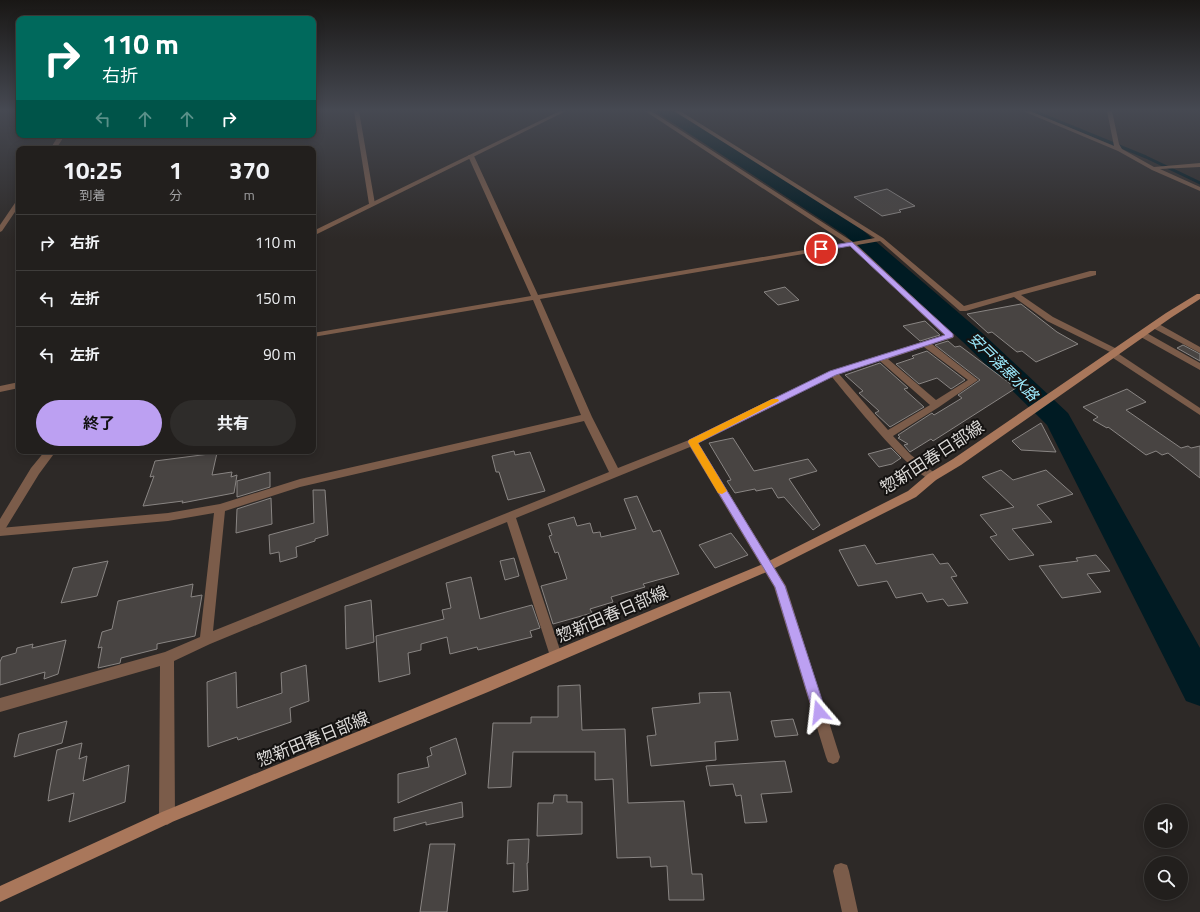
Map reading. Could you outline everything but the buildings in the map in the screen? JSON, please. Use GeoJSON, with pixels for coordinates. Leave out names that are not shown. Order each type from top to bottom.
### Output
{"type":"FeatureCollection","features":[{"type":"Feature","properties":{"kind":"main road","name":"惣新田春日部線"},"geometry":{"type":"LineString","coordinates":[[0,894],[167,817],[767,567],[912,494],[932,477],[957,462],[1154,325],[1200,296]]}},
{"type":"Feature","properties":{"kind":"street"},"geometry":{"type":"LineString","coordinates":[[363,154],[372,204]]}},
{"type":"Feature","properties":{"kind":"street"},"geometry":{"type":"LineString","coordinates":[[316,232],[476,154]]}},
{"type":"Feature","properties":{"kind":"street"},"geometry":{"type":"LineString","coordinates":[[0,705],[167,658],[206,640],[692,442],[833,373],[950,336],[852,244],[713,154]]}},
{"type":"Feature","properties":{"kind":"street"},"geometry":{"type":"LineString","coordinates":[[744,154],[881,239],[963,309],[1093,273]]}},
{"type":"Feature","properties":{"kind":"street"},"geometry":{"type":"LineString","coordinates":[[1126,154],[1154,169],[1200,189]]}},
{"type":"Feature","properties":{"kind":"street"},"geometry":{"type":"LineString","coordinates":[[471,156],[535,297],[587,417],[615,473]]}},
{"type":"Feature","properties":{"kind":"street"},"geometry":{"type":"LineString","coordinates":[[1154,169],[1200,165]]}},
{"type":"Feature","properties":{"kind":"street"},"geometry":{"type":"LineString","coordinates":[[0,230],[16,206]]}},
{"type":"Feature","properties":{"kind":"street"},"geometry":{"type":"LineString","coordinates":[[316,334],[881,239]]}},
{"type":"Feature","properties":{"kind":"street"},"geometry":{"type":"LineString","coordinates":[[1016,294],[1050,319],[1115,353],[1200,412]]}},
{"type":"Feature","properties":{"kind":"street"},"geometry":{"type":"LineString","coordinates":[[1154,325],[1200,350]]}},
{"type":"Feature","properties":{"kind":"street"},"geometry":{"type":"LineString","coordinates":[[1142,334],[1200,368]]}},
{"type":"Feature","properties":{"kind":"street"},"geometry":{"type":"LineString","coordinates":[[887,435],[974,380],[926,344]]}},
{"type":"Feature","properties":{"kind":"street"},"geometry":{"type":"LineString","coordinates":[[882,358],[936,405]]}},
{"type":"Feature","properties":{"kind":"street"},"geometry":{"type":"LineString","coordinates":[[833,373],[908,458],[932,477]]}},
{"type":"Feature","properties":{"kind":"street"},"geometry":{"type":"LineString","coordinates":[[0,389],[16,386]]}},
{"type":"Feature","properties":{"kind":"street"},"geometry":{"type":"LineString","coordinates":[[0,532],[168,517],[220,508],[300,483],[587,417]]}},
{"type":"Feature","properties":{"kind":"street"},"geometry":{"type":"LineString","coordinates":[[692,442],[780,586],[833,757]]}},
{"type":"Feature","properties":{"kind":"street"},"geometry":{"type":"LineString","coordinates":[[0,528],[36,471],[49,454]]}},
{"type":"Feature","properties":{"kind":"street"},"geometry":{"type":"LineString","coordinates":[[206,640],[220,508]]}},
{"type":"Feature","properties":{"kind":"street"},"geometry":{"type":"LineString","coordinates":[[510,516],[556,656]]}},
{"type":"Feature","properties":{"kind":"street"},"geometry":{"type":"LineString","coordinates":[[167,658],[167,817]]}},
{"type":"Feature","properties":{"kind":"street"},"geometry":{"type":"LineString","coordinates":[[840,871],[850,912]]}},
{"type":"Feature","properties":{"kind":"waterway","name":"安戸落悪水路"},"geometry":{"type":"LineString","coordinates":[[731,154],[852,231],[972,337],[1058,420],[1200,687]]}},
{"type":"Feature","properties":{"kind":"waterway"},"geometry":{"type":"LineString","coordinates":[[1138,154],[1200,183]]}},
{"type":"Feature","properties":{"kind":"slow traffic"},"geometry":{"type":"LineString","coordinates":[[722,491],[692,442],[775,401]]}},
{"type":"Feature","properties":{"kind":"route"},"geometry":{"type":"LineString","coordinates":[[819,712],[780,586],[692,442],[833,373],[950,336],[852,244],[821,249]]}}]}
